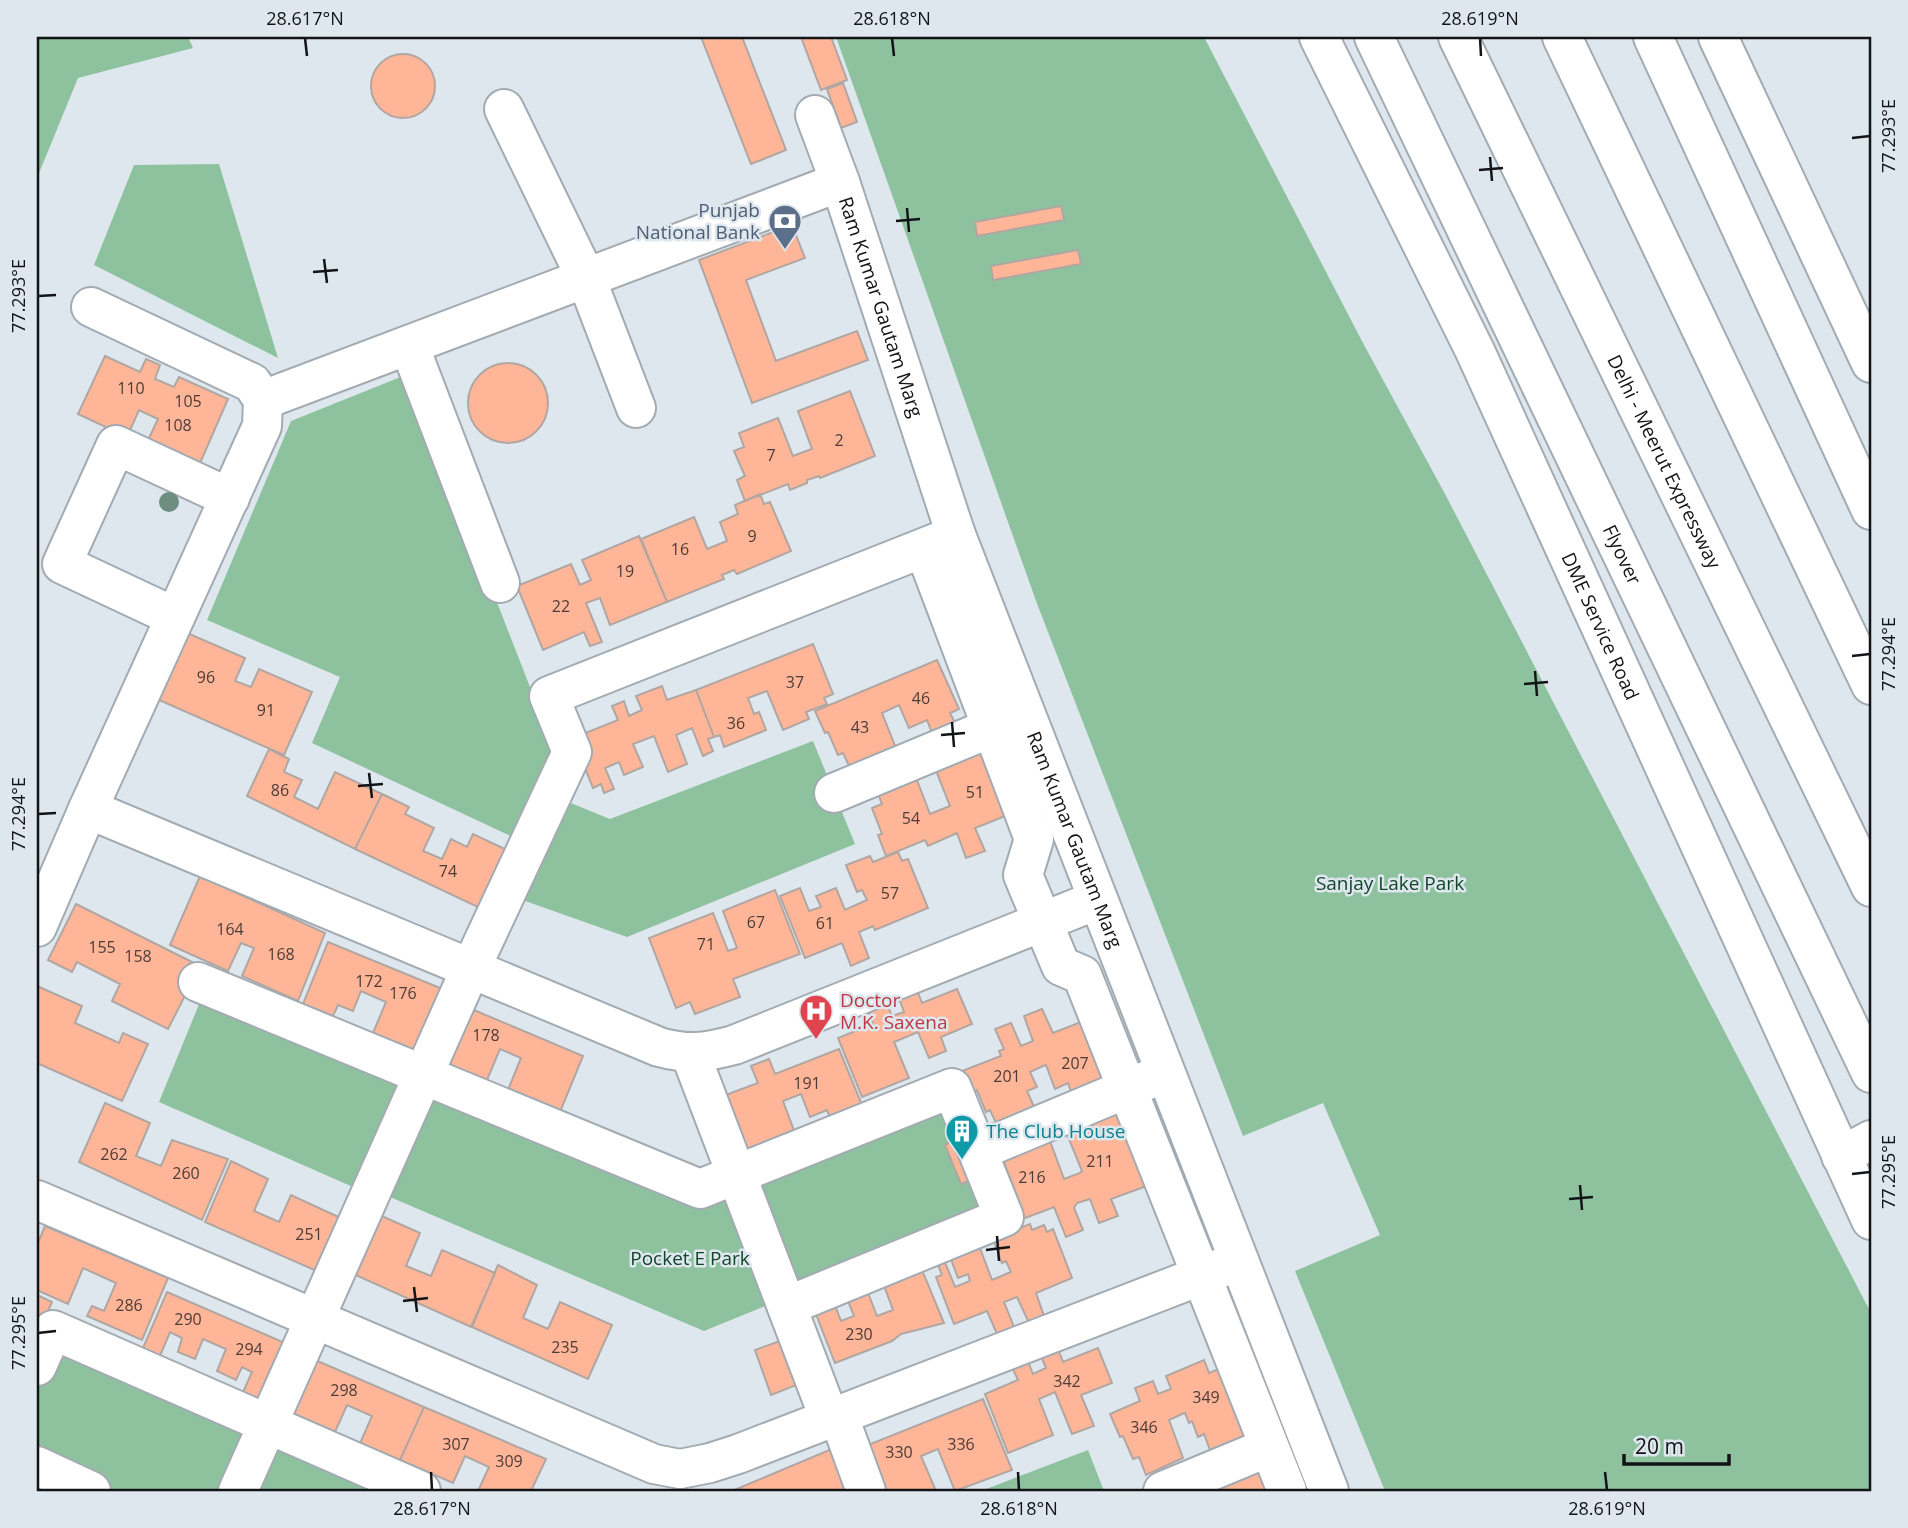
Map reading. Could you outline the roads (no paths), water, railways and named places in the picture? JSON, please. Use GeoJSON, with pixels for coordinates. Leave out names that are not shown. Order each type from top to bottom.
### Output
{"type":"FeatureCollection","features":[{"type":"Feature","properties":{"kind":"main road","name":"DME Service Road"},"geometry":{"type":"LineString","coordinates":[[1319,37],[1475,351],[1856,1148],[1871,1220]]}},
{"type":"Feature","properties":{"kind":"main road","name":"Flyover"},"geometry":{"type":"LineString","coordinates":[[1374,37],[1871,1073]]}},
{"type":"Feature","properties":{"kind":"main road","name":"Delhi - Meerut Expressway"},"geometry":{"type":"LineString","coordinates":[[1458,37],[1871,887]]}},
{"type":"Feature","properties":{"kind":"main road"},"geometry":{"type":"LineString","coordinates":[[1562,37],[1871,685]]}},
{"type":"Feature","properties":{"kind":"main road"},"geometry":{"type":"LineString","coordinates":[[1653,37],[1871,510]]}},
{"type":"Feature","properties":{"kind":"main road"},"geometry":{"type":"LineString","coordinates":[[1718,37],[1871,363]]}},
{"type":"Feature","properties":{"kind":"main road"},"geometry":{"type":"LineString","coordinates":[[504,109],[586,278],[636,408]]}},
{"type":"Feature","properties":{"kind":"main road","name":"Ram Kumar Gautam Marg"},"geometry":{"type":"LineString","coordinates":[[814,115],[840,182],[940,541],[1027,713],[1097,900],[1329,1491]]}},
{"type":"Feature","properties":{"kind":"main road"},"geometry":{"type":"LineString","coordinates":[[263,400],[840,182]]}},
{"type":"Feature","properties":{"kind":"main road"},"geometry":{"type":"LineString","coordinates":[[37,927],[262,426],[263,400],[252,383],[91,307]]}},
{"type":"Feature","properties":{"kind":"main road"},"geometry":{"type":"LineString","coordinates":[[409,345],[500,583]]}},
{"type":"Feature","properties":{"kind":"main road"},"geometry":{"type":"LineString","coordinates":[[176,617],[62,564],[116,445],[230,498]]}},
{"type":"Feature","properties":{"kind":"main road"},"geometry":{"type":"LineString","coordinates":[[238,1491],[471,968],[572,752],[549,696],[940,541],[993,727],[1034,839],[1023,875],[1061,966],[1082,975],[1287,1491]]}},
{"type":"Feature","properties":{"kind":"main road"},"geometry":{"type":"LineString","coordinates":[[834,793],[1027,713]]}},
{"type":"Feature","properties":{"kind":"main road"},"geometry":{"type":"LineString","coordinates":[[88,809],[659,1047],[690,1053],[705,1053],[734,1045],[1097,900]]}},
{"type":"Feature","properties":{"kind":"main road"},"geometry":{"type":"LineString","coordinates":[[198,982],[700,1189],[952,1088],[1004,1217],[787,1306]]}},
{"type":"Feature","properties":{"kind":"main road"},"geometry":{"type":"LineString","coordinates":[[690,1053],[787,1306],[866,1491]]}},
{"type":"Feature","properties":{"kind":"main road"},"geometry":{"type":"LineString","coordinates":[[978,1151],[1165,1072]]}},
{"type":"Feature","properties":{"kind":"main road"},"geometry":{"type":"LineString","coordinates":[[37,1200],[654,1464],[676,1480],[720,1460],[835,1419],[1240,1261]]}},
{"type":"Feature","properties":{"kind":"main road"},"geometry":{"type":"LineString","coordinates":[[37,1366],[53,1330],[422,1491]]}},
{"type":"Feature","properties":{"kind":"main road"},"geometry":{"type":"LineString","coordinates":[[1163,1491],[1269,1447]]}},
{"type":"Feature","properties":{"kind":"main road"},"geometry":{"type":"LineString","coordinates":[[37,1466],[91,1491]]}},
{"type":"Feature","properties":{"kind":"place","name":"Punjab National Bank"},"geometry":{"type":"Point","coordinates":[785,251]}},
{"type":"Feature","properties":{"kind":"place","name":"Doctor M.K. Saxena"},"geometry":{"type":"Point","coordinates":[816,1041]}},
{"type":"Feature","properties":{"kind":"place","name":"The Club House"},"geometry":{"type":"Point","coordinates":[962,1161]}},
{"type":"Feature","properties":{"kind":"park label","name":"Sanjay Lake Park"},"geometry":{"type":"Point","coordinates":[1390,883]}},
{"type":"Feature","properties":{"kind":"park label","name":"Pocket E Park"},"geometry":{"type":"Point","coordinates":[690,1258]}}]}
